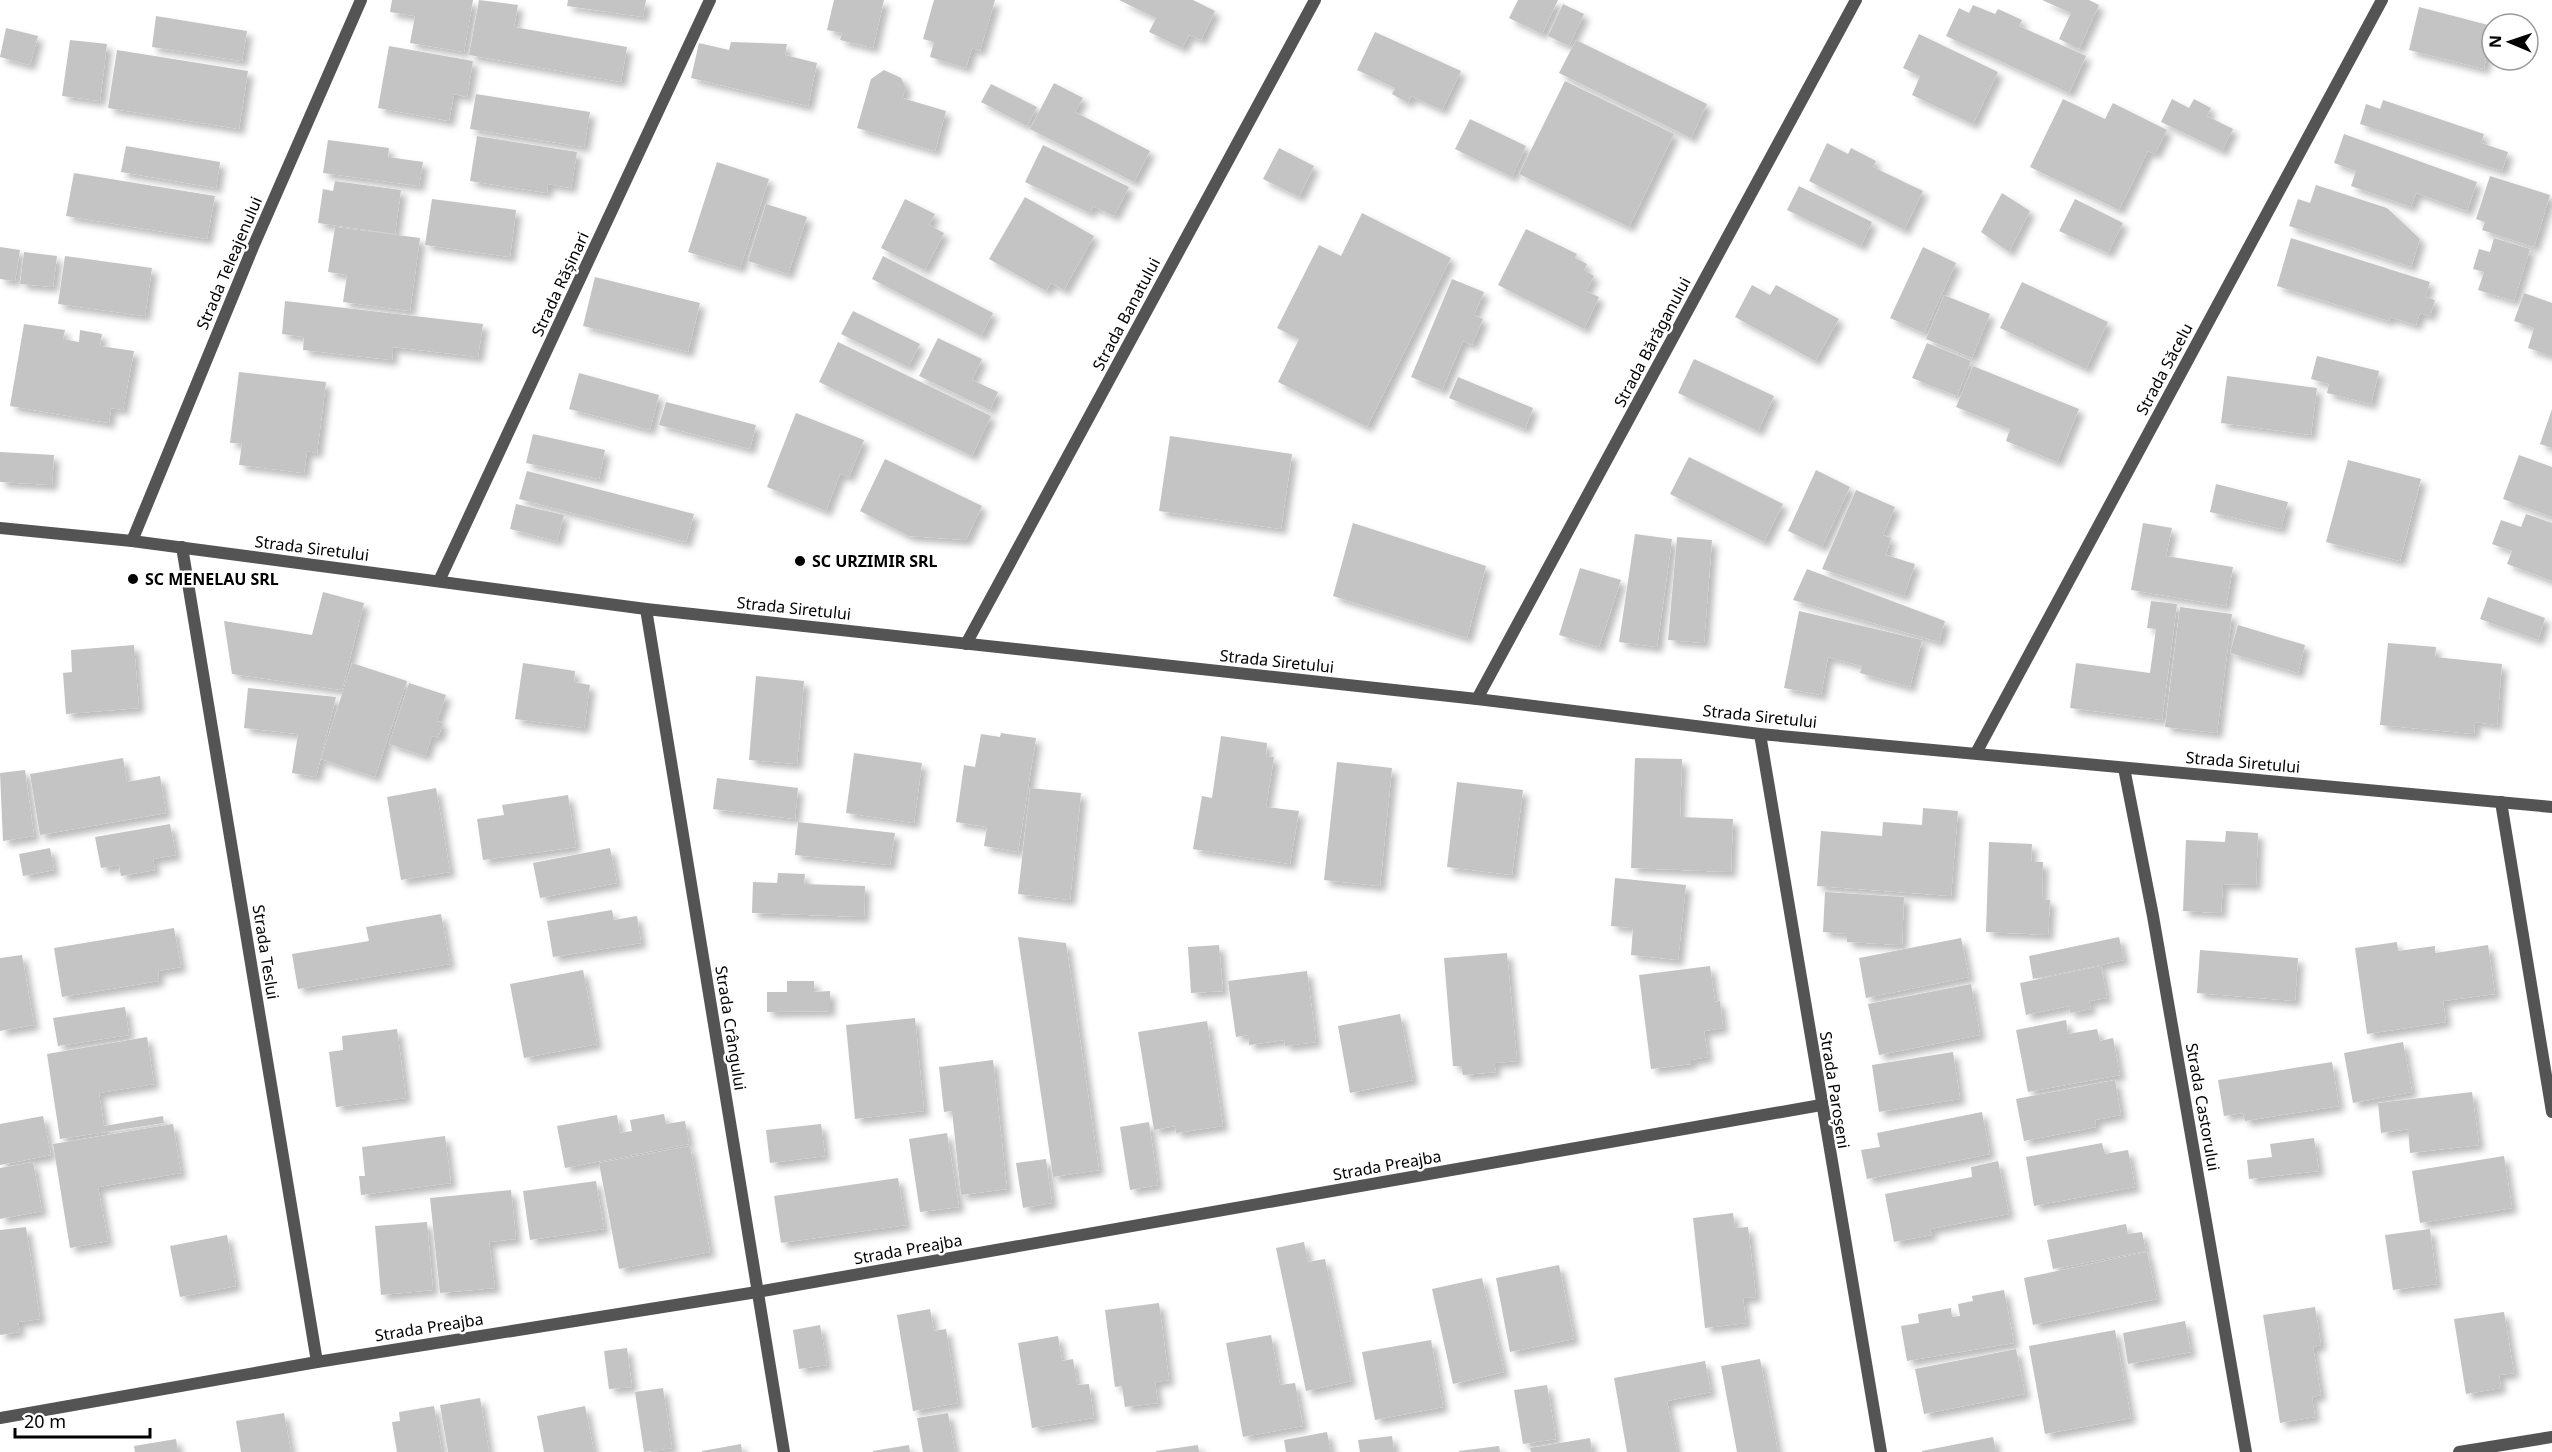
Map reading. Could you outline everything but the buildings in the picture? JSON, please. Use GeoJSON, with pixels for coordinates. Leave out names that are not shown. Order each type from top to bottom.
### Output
{"type":"FeatureCollection","features":[{"type":"Feature","properties":{"kind":"street","name":"Strada Teleajenului"},"geometry":{"type":"LineString","coordinates":[[132,541],[253,247],[342,37],[361,0]]}},
{"type":"Feature","properties":{"kind":"street","name":"Strada Rășinari"},"geometry":{"type":"LineString","coordinates":[[439,581],[710,0]]}},
{"type":"Feature","properties":{"kind":"street","name":"Strada Banatului"},"geometry":{"type":"LineString","coordinates":[[966,644],[1315,0]]}},
{"type":"Feature","properties":{"kind":"street","name":"Strada Bărăganului"},"geometry":{"type":"LineString","coordinates":[[1477,699],[1856,0]]}},
{"type":"Feature","properties":{"kind":"street","name":"Strada Săcelu"},"geometry":{"type":"LineString","coordinates":[[1976,753],[2382,0]]}},
{"type":"Feature","properties":{"kind":"street","name":"Strada Siretului"},"geometry":{"type":"LineString","coordinates":[[0,528],[182,547],[646,609],[1477,699],[1760,734],[2552,807]]}},
{"type":"Feature","properties":{"kind":"street","name":"Strada Teslui"},"geometry":{"type":"LineString","coordinates":[[182,547],[317,1362]]}},
{"type":"Feature","properties":{"kind":"street","name":"Strada Crângului"},"geometry":{"type":"LineString","coordinates":[[646,609],[784,1452]]}},
{"type":"Feature","properties":{"kind":"street","name":"Strada Paroșeni"},"geometry":{"type":"LineString","coordinates":[[1760,734],[1881,1452]]}},
{"type":"Feature","properties":{"kind":"street","name":"Strada Castorului"},"geometry":{"type":"LineString","coordinates":[[2124,768],[2153,915],[2246,1452]]}},
{"type":"Feature","properties":{"kind":"street"},"geometry":{"type":"LineString","coordinates":[[2501,802],[2552,1112]]}},
{"type":"Feature","properties":{"kind":"street","name":"Strada Preajba"},"geometry":{"type":"LineString","coordinates":[[0,1418],[317,1362],[757,1292],[1821,1106]]}},
{"type":"Feature","properties":{"kind":"street"},"geometry":{"type":"LineString","coordinates":[[2460,1452],[2552,1437]]}},
{"type":"Feature","properties":{"kind":"place","name":"SC URZIMIR SRL"},"geometry":{"type":"Point","coordinates":[800,561]}},
{"type":"Feature","properties":{"kind":"place","name":"SC MENELAU SRL"},"geometry":{"type":"Point","coordinates":[133,579]}}]}
